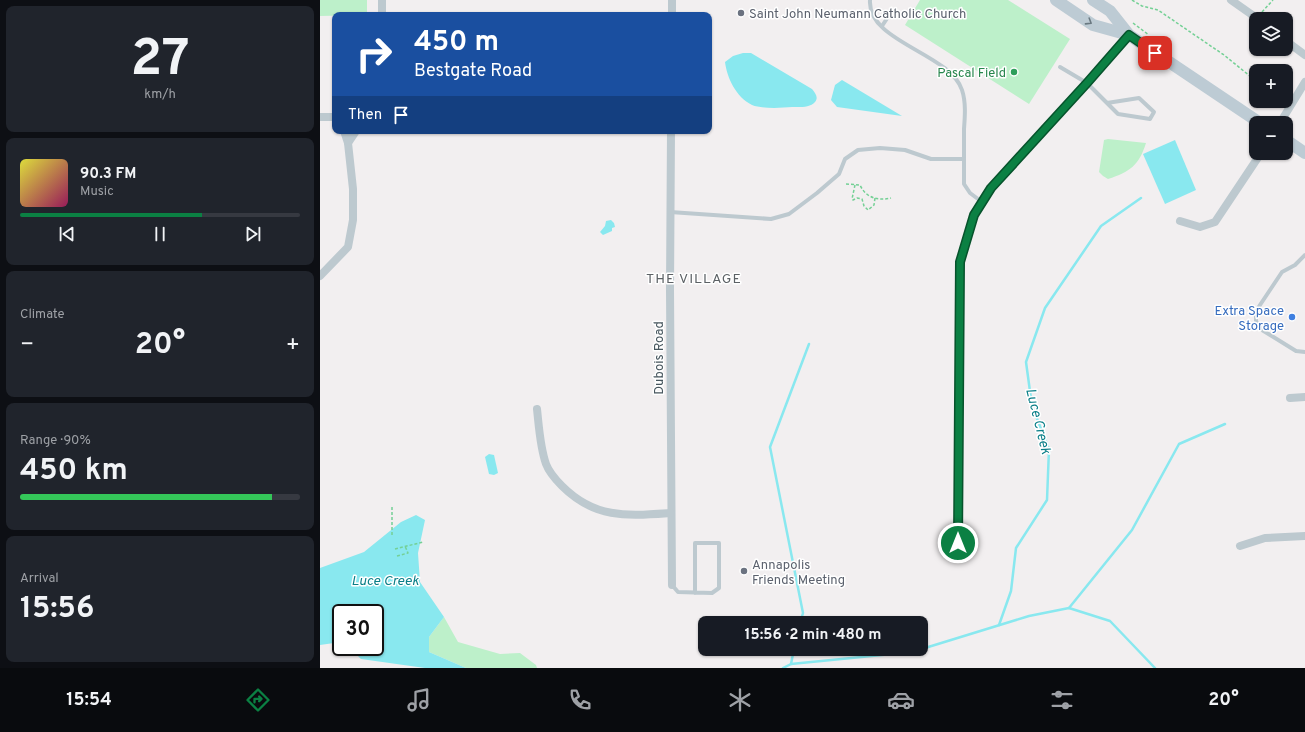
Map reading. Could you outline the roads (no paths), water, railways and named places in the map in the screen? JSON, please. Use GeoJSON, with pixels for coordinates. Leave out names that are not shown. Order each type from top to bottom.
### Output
{"type":"FeatureCollection","features":[{"type":"Feature","properties":{"kind":"main road"},"geometry":{"type":"LineString","coordinates":[[1056,0],[1093,25],[1129,35]]}},
{"type":"Feature","properties":{"kind":"main road"},"geometry":{"type":"LineString","coordinates":[[1092,0],[1110,11],[1129,35],[1250,116]]}},
{"type":"Feature","properties":{"kind":"main road"},"geometry":{"type":"LineString","coordinates":[[1293,145],[1305,153]]}},
{"type":"Feature","properties":{"kind":"street"},"geometry":{"type":"LineString","coordinates":[[382,0],[382,12]]}},
{"type":"Feature","properties":{"kind":"street"},"geometry":{"type":"LineString","coordinates":[[672,0],[672,12]]}},
{"type":"Feature","properties":{"kind":"street"},"geometry":{"type":"LineString","coordinates":[[1231,0],[1249,13]]}},
{"type":"Feature","properties":{"kind":"street"},"geometry":{"type":"LineString","coordinates":[[958,558],[960,262],[974,215],[991,188],[1129,35]]}},
{"type":"Feature","properties":{"kind":"street"},"geometry":{"type":"LineString","coordinates":[[1293,46],[1305,55]]}},
{"type":"Feature","properties":{"kind":"street"},"geometry":{"type":"LineString","coordinates":[[1284,116],[1305,82]]}},
{"type":"Feature","properties":{"kind":"street"},"geometry":{"type":"LineString","coordinates":[[320,117],[332,117]]}},
{"type":"Feature","properties":{"kind":"street"},"geometry":{"type":"LineString","coordinates":[[320,276],[348,247],[353,220],[354,189],[348,143],[345,134]]}},
{"type":"Feature","properties":{"kind":"street"},"geometry":{"type":"LineString","coordinates":[[348,143],[354,134]]}},
{"type":"Feature","properties":{"kind":"street","name":"Dubois Road"},"geometry":{"type":"LineString","coordinates":[[671,134],[670,513],[672,584]]}},
{"type":"Feature","properties":{"kind":"street"},"geometry":{"type":"LineString","coordinates":[[1180,221],[1200,227],[1215,222],[1256,160]]}},
{"type":"Feature","properties":{"kind":"street"},"geometry":{"type":"LineString","coordinates":[[1290,398],[1305,397]]}},
{"type":"Feature","properties":{"kind":"street"},"geometry":{"type":"LineString","coordinates":[[537,410],[546,465],[556,480],[574,498],[595,508],[615,514],[641,515],[670,513]]}},
{"type":"Feature","properties":{"kind":"street"},"geometry":{"type":"LineString","coordinates":[[1240,546],[1265,538],[1305,536]]}},
{"type":"Feature","properties":{"kind":"lane"},"geometry":{"type":"LineString","coordinates":[[870,0],[870,8],[874,17],[891,35],[946,69],[956,78],[962,89],[965,105],[964,184],[970,193],[982,202]]}},
{"type":"Feature","properties":{"kind":"lane"},"geometry":{"type":"LineString","coordinates":[[882,26],[890,14]]}},
{"type":"Feature","properties":{"kind":"lane"},"geometry":{"type":"LineString","coordinates":[[1060,67],[1087,83],[1107,104],[1118,114],[1150,118],[1154,112],[1139,98],[1107,104]]}},
{"type":"Feature","properties":{"kind":"lane"},"geometry":{"type":"LineString","coordinates":[[670,212],[771,219],[789,214],[818,193],[839,174],[846,158],[858,150],[880,148],[905,150],[931,159],[964,159]]}},
{"type":"Feature","properties":{"kind":"lane"},"geometry":{"type":"LineString","coordinates":[[1305,255],[1295,266],[1282,272],[1256,311],[1256,321],[1262,330],[1296,351],[1305,352]]}},
{"type":"Feature","properties":{"kind":"lane"},"geometry":{"type":"LineString","coordinates":[[672,584],[678,592],[695,593],[712,593],[719,588],[719,543],[695,543],[695,593]]}},
{"type":"Feature","properties":{"kind":"water"},"geometry":{"type":"Polygon","coordinates":[[[743,53],[751,53],[812,89],[817,97],[815,102],[804,107],[772,108],[756,106],[746,102],[730,81],[725,62],[733,56],[743,53]]]}},
{"type":"Feature","properties":{"kind":"water"},"geometry":{"type":"Polygon","coordinates":[[[842,80],[902,116],[837,107],[831,100],[835,85],[842,80]]]}},
{"type":"Feature","properties":{"kind":"water"},"geometry":{"type":"Polygon","coordinates":[[[1175,140],[1196,190],[1165,204],[1143,154],[1175,140]]]}},
{"type":"Feature","properties":{"kind":"water"},"geometry":{"type":"Polygon","coordinates":[[[611,220],[615,227],[612,228],[612,231],[603,235],[600,232],[605,226],[606,221],[611,220]]]}},
{"type":"Feature","properties":{"kind":"water"},"geometry":{"type":"Polygon","coordinates":[[[489,454],[494,455],[498,473],[494,475],[489,474],[485,457],[489,454]]]}},
{"type":"Feature","properties":{"kind":"water","name":"Luce Creek"},"geometry":{"type":"Polygon","coordinates":[[[416,515],[425,520],[418,553],[420,582],[444,617],[429,637],[429,652],[466,668],[425,668],[361,659],[358,656],[384,656],[384,604],[332,604],[332,643],[320,645],[320,568],[364,552],[401,522],[416,515]]]}},
{"type":"Feature","properties":{"kind":"waterway","name":"Luce Creek"},"geometry":{"type":"LineString","coordinates":[[999,625],[1011,591],[1016,548],[1047,500],[1049,449],[1032,406],[1026,362],[1045,308],[1101,226],[1141,198]]}},
{"type":"Feature","properties":{"kind":"waterway"},"geometry":{"type":"LineString","coordinates":[[802,616],[803,613],[770,447],[809,344]]}},
{"type":"Feature","properties":{"kind":"waterway"},"geometry":{"type":"LineString","coordinates":[[1069,608],[1132,530],[1179,444],[1225,424]]}},
{"type":"Feature","properties":{"kind":"waterway","name":"Luce Creek"},"geometry":{"type":"LineString","coordinates":[[783,668],[791,664],[912,652],[1029,616],[1069,608],[1110,621],[1155,668]]}},
{"type":"Feature","properties":{"kind":"waterway"},"geometry":{"type":"LineString","coordinates":[[791,664],[793,656]]}},
{"type":"Feature","properties":{"kind":"place","name":"Saint John Neumann Catholic Church"},"geometry":{"type":"Point","coordinates":[741,13]}},
{"type":"Feature","properties":{"kind":"place","name":"Pascal Field"},"geometry":{"type":"Point","coordinates":[1014,72]}},
{"type":"Feature","properties":{"kind":"place","name":"Extra Space Storage"},"geometry":{"type":"Point","coordinates":[1292,317]}},
{"type":"Feature","properties":{"kind":"place","name":"Annapolis Friends Meeting"},"geometry":{"type":"Point","coordinates":[744,571]}},
{"type":"Feature","properties":{"kind":"district","name":"THE VILLAGE"},"geometry":{"type":"Point","coordinates":[694,278]}}]}
